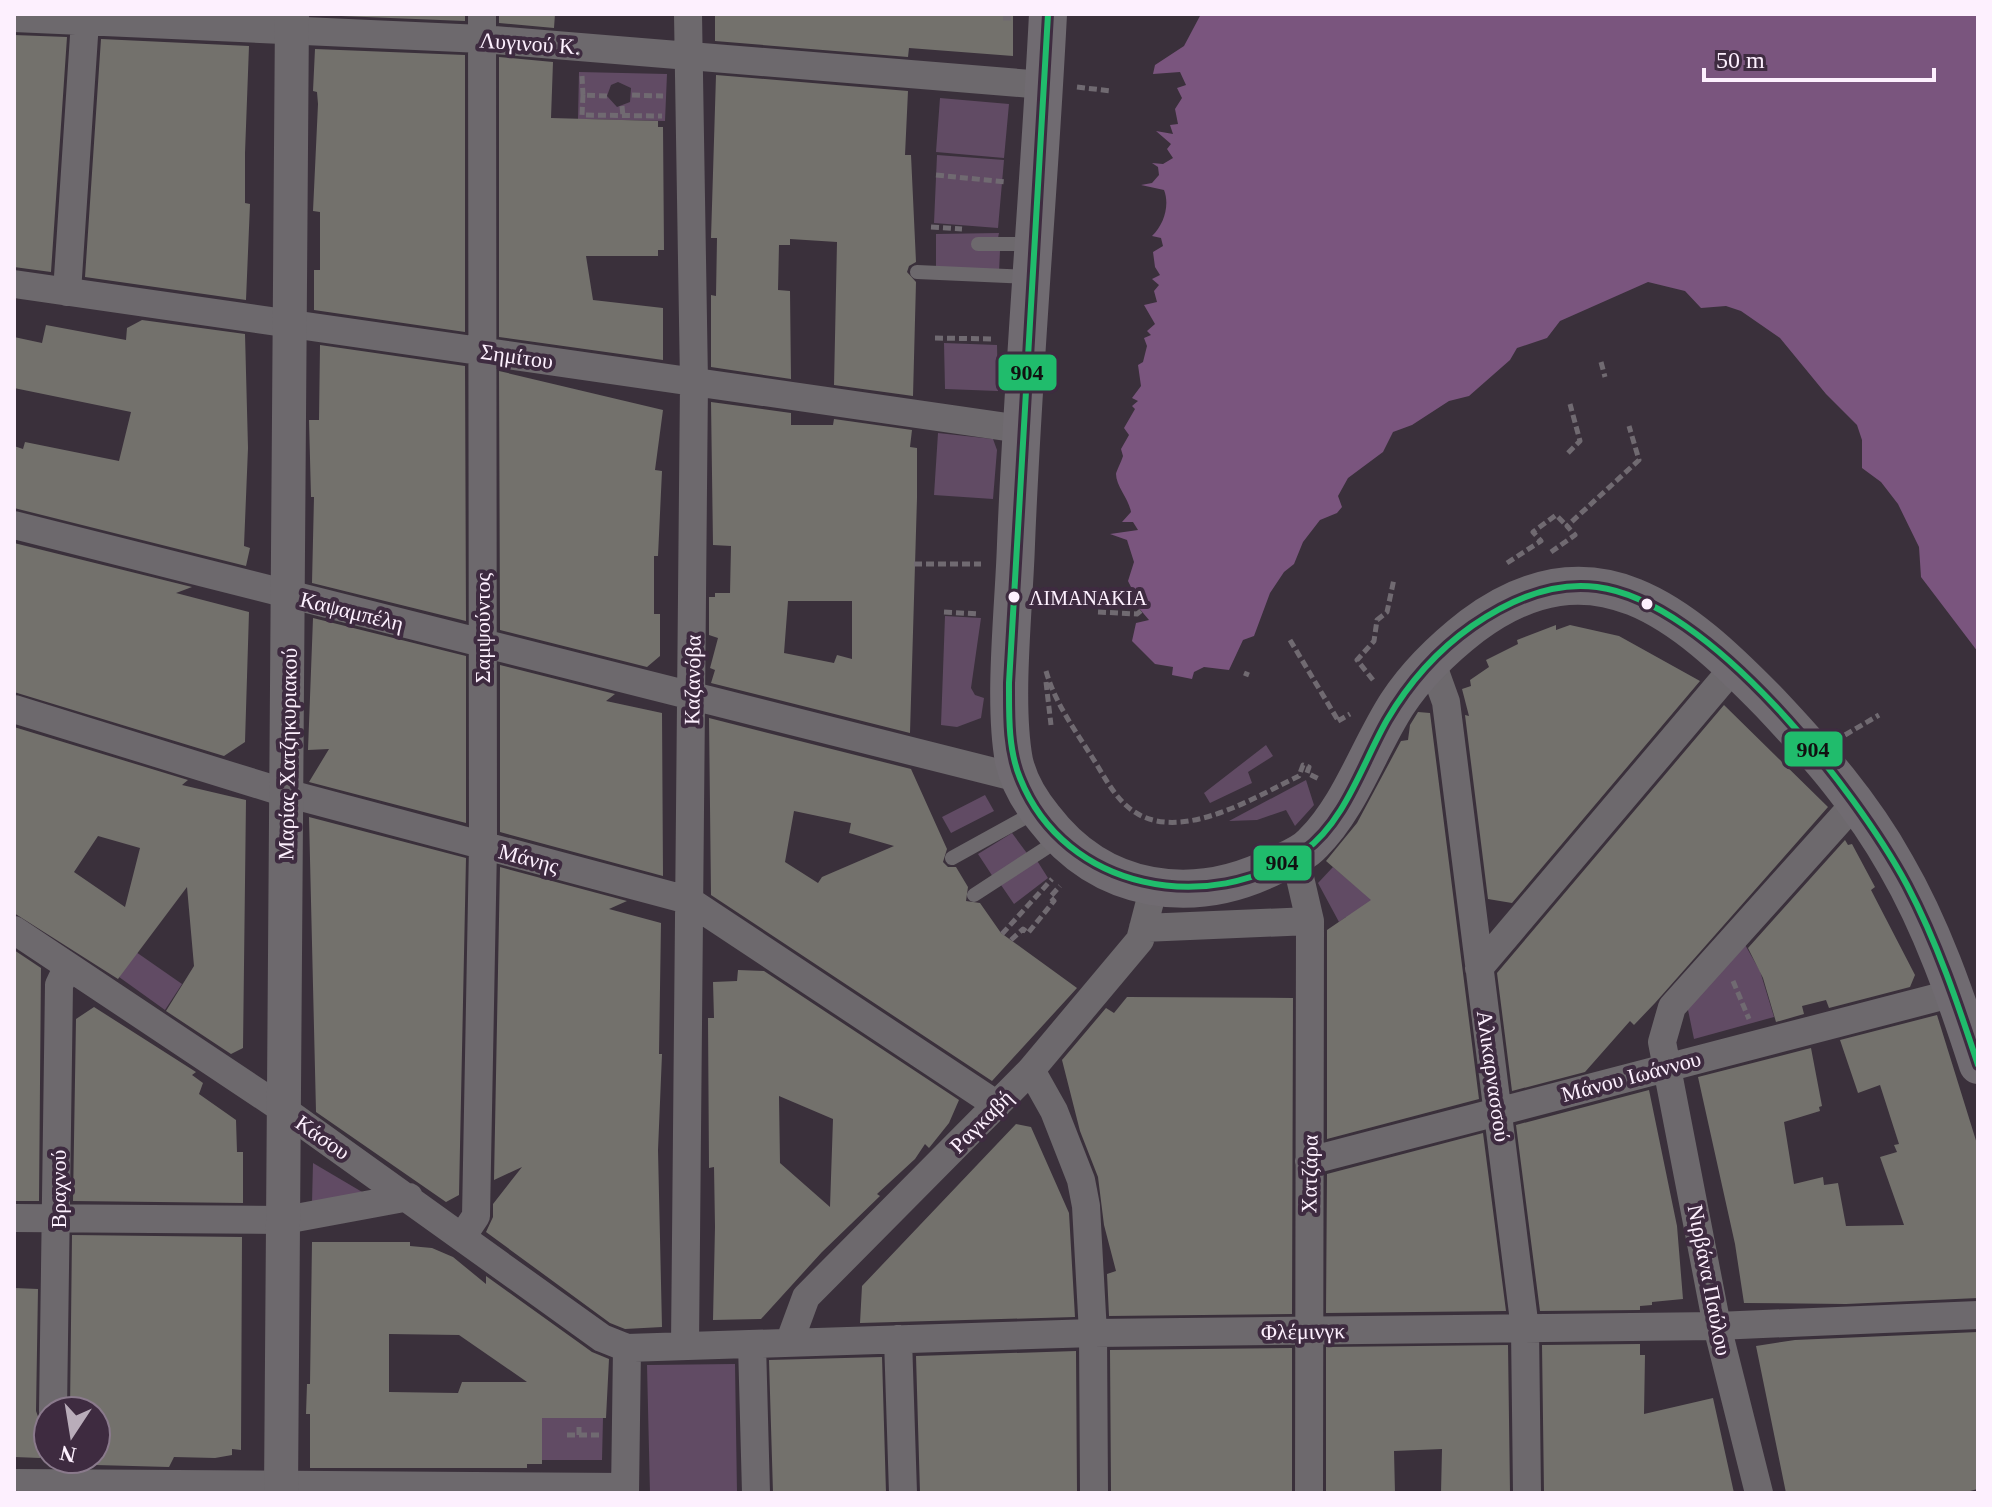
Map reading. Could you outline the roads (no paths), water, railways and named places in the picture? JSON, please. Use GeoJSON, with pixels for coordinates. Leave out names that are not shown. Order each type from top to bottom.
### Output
{"type":"FeatureCollection","features":[{"type":"Feature","properties":{"kind":"main road"},"geometry":{"type":"LineString","coordinates":[[1031,16],[1059,85],[1032,261],[1021,429],[1011,720],[1018,778],[1049,825],[1085,861],[1129,882],[1193,889],[1225,886],[1254,877],[1314,843],[1332,818],[1399,702],[1432,663],[1472,626],[1507,605],[1562,587],[1594,587],[1650,601],[1690,627],[1734,667],[1816,752],[1857,801],[1899,869],[1954,993],[1978,1065]]}},
{"type":"Feature","properties":{"kind":"street","name":"Καζανόβα"},"geometry":{"type":"LineString","coordinates":[[685,1346],[694,382],[688,14]]}},
{"type":"Feature","properties":{"kind":"street","name":"Λυγινού Κ."},"geometry":{"type":"LineString","coordinates":[[14,18],[482,27],[688,55],[1059,85]]}},
{"type":"Feature","properties":{"kind":"street"},"geometry":{"type":"LineString","coordinates":[[67,292],[85,21]]}},
{"type":"Feature","properties":{"kind":"street","name":"Μαρίας Χατζηκυριακού"},"geometry":{"type":"LineString","coordinates":[[282,1488],[292,23]]}},
{"type":"Feature","properties":{"kind":"street","name":"Σαμψούντος"},"geometry":{"type":"LineString","coordinates":[[462,1237],[476,1216],[483,846],[482,27]]}},
{"type":"Feature","properties":{"kind":"street","name":"Σημίτου"},"geometry":{"type":"LineString","coordinates":[[14,284],[1021,429]]}},
{"type":"Feature","properties":{"kind":"street","name":"Καψαμπέλη"},"geometry":{"type":"LineString","coordinates":[[14,525],[482,644],[692,693],[1018,778]]}},
{"type":"Feature","properties":{"kind":"street","name":"Αλικαρνασσού"},"geometry":{"type":"LineString","coordinates":[[1432,663],[1446,702],[1500,1111],[1525,1329],[1527,1493]]}},
{"type":"Feature","properties":{"kind":"street"},"geometry":{"type":"LineString","coordinates":[[1479,968],[1734,667]]}},
{"type":"Feature","properties":{"kind":"street","name":"Μάνης"},"geometry":{"type":"LineString","coordinates":[[14,709],[286,793],[688,900],[997,1105]]}},
{"type":"Feature","properties":{"kind":"street","name":"Νιρβάνα Παύλου"},"geometry":{"type":"LineString","coordinates":[[1759,1493],[1717,1326],[1669,1065],[1662,1042],[1672,1007],[1857,801]]}},
{"type":"Feature","properties":{"kind":"street","name":"Χατζάρα"},"geometry":{"type":"LineString","coordinates":[[1295,856],[1310,921],[1309,1493]]}},
{"type":"Feature","properties":{"kind":"street","name":"Ραγκαβή"},"geometry":{"type":"LineString","coordinates":[[789,1343],[806,1297],[1031,1070],[1140,940],[1154,886]]}},
{"type":"Feature","properties":{"kind":"street"},"geometry":{"type":"LineString","coordinates":[[1143,928],[1310,921]]}},
{"type":"Feature","properties":{"kind":"street","name":"Κάσου"},"geometry":{"type":"LineString","coordinates":[[14,930],[284,1110],[602,1338],[627,1348]]}},
{"type":"Feature","properties":{"kind":"street","name":"Βραχνού"},"geometry":{"type":"LineString","coordinates":[[53,1395],[59,985],[67,968]]}},
{"type":"Feature","properties":{"kind":"street","name":"Μάνου Ιωάννου"},"geometry":{"type":"LineString","coordinates":[[1309,1161],[1954,993]]}},
{"type":"Feature","properties":{"kind":"street"},"geometry":{"type":"LineString","coordinates":[[1031,1070],[1054,1111],[1081,1180],[1090,1249],[1094,1493]]}},
{"type":"Feature","properties":{"kind":"street"},"geometry":{"type":"LineString","coordinates":[[14,1218],[285,1220],[409,1197]]}},
{"type":"Feature","properties":{"kind":"street","name":"Φλέμινγκ"},"geometry":{"type":"LineString","coordinates":[[627,1348],[1093,1333],[1717,1326],[1978,1315]]}},
{"type":"Feature","properties":{"kind":"street"},"geometry":{"type":"LineString","coordinates":[[898,1339],[903,1493]]}},
{"type":"Feature","properties":{"kind":"street"},"geometry":{"type":"LineString","coordinates":[[752,1344],[756,1493]]}},
{"type":"Feature","properties":{"kind":"street"},"geometry":{"type":"LineString","coordinates":[[106,1475],[282,1488],[625,1490],[627,1348]]}},
{"type":"Feature","properties":{"kind":"street"},"geometry":{"type":"LineString","coordinates":[[14,1483],[39,1475]]}},
{"type":"Feature","properties":{"kind":"lane"},"geometry":{"type":"LineString","coordinates":[[978,244],[1032,261]]}},
{"type":"Feature","properties":{"kind":"lane"},"geometry":{"type":"LineString","coordinates":[[917,272],[1032,261]]}},
{"type":"Feature","properties":{"kind":"lane"},"geometry":{"type":"LineString","coordinates":[[952,858],[1049,825]]}},
{"type":"Feature","properties":{"kind":"lane"},"geometry":{"type":"LineString","coordinates":[[974,895],[1049,825]]}},
{"type":"Feature","properties":{"kind":"place","name":"ΛΙΜΑΝΑΚΙΑ"},"geometry":{"type":"Point","coordinates":[1014,597]}}]}
